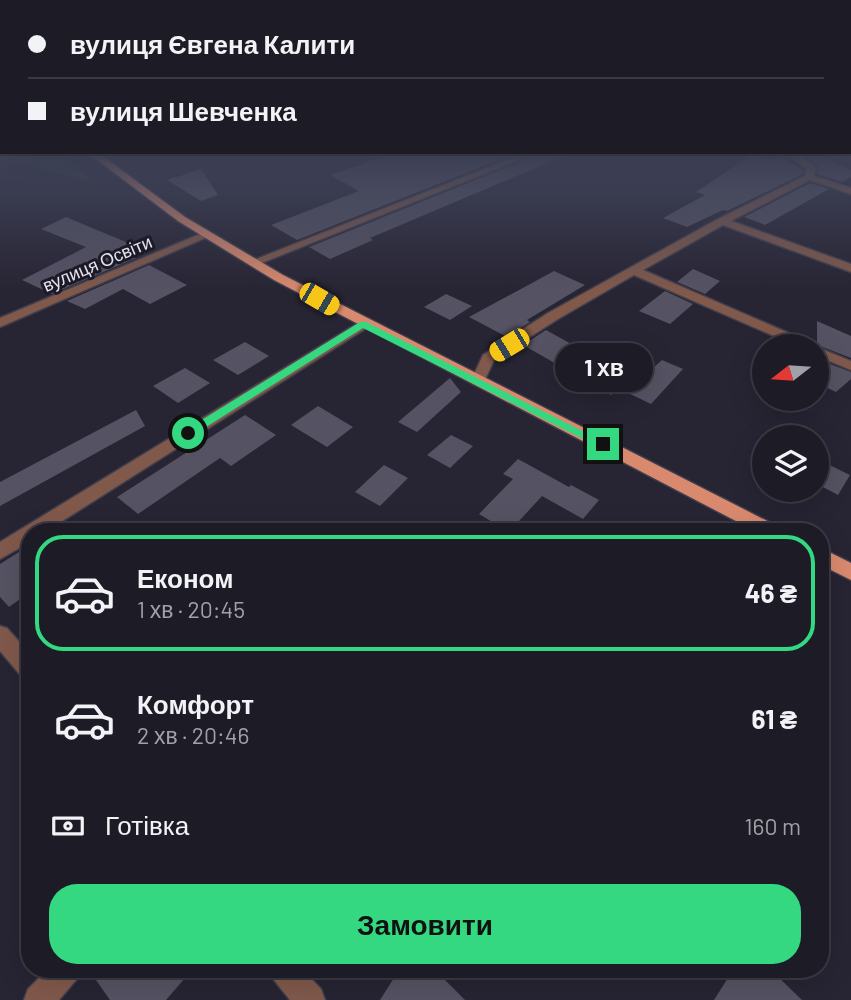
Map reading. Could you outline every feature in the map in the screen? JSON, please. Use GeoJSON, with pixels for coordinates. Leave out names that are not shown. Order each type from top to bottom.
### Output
{"type":"FeatureCollection","features":[{"type":"Feature","properties":{"kind":"main road"},"geometry":{"type":"LineString","coordinates":[[152,199],[254,262],[363,324],[755,523]]}},
{"type":"Feature","properties":{"kind":"main road"},"geometry":{"type":"LineString","coordinates":[[829,560],[851,572]]}},
{"type":"Feature","properties":{"kind":"street"},"geometry":{"type":"LineString","coordinates":[[254,262],[411,199]]}},
{"type":"Feature","properties":{"kind":"street"},"geometry":{"type":"LineString","coordinates":[[478,381],[488,358],[553,316],[766,199]]}},
{"type":"Feature","properties":{"kind":"street"},"geometry":{"type":"LineString","coordinates":[[722,221],[851,268]]}},
{"type":"Feature","properties":{"kind":"street","name":"вулиця Освіти"},"geometry":{"type":"LineString","coordinates":[[0,323],[209,234]]}},
{"type":"Feature","properties":{"kind":"street"},"geometry":{"type":"LineString","coordinates":[[634,271],[779,334]]}},
{"type":"Feature","properties":{"kind":"street"},"geometry":{"type":"LineString","coordinates":[[45,523],[363,324]]}},
{"type":"Feature","properties":{"kind":"street"},"geometry":{"type":"LineString","coordinates":[[830,357],[851,366]]}},
{"type":"Feature","properties":{"kind":"street"},"geometry":{"type":"LineString","coordinates":[[0,551],[21,538]]}},
{"type":"Feature","properties":{"kind":"street"},"geometry":{"type":"LineString","coordinates":[[0,635],[21,660]]}},
{"type":"Feature","properties":{"kind":"street"},"geometry":{"type":"LineString","coordinates":[[39,1000],[59,978]]}},
{"type":"Feature","properties":{"kind":"street"},"geometry":{"type":"LineString","coordinates":[[291,978],[310,1000]]}},
{"type":"Feature","properties":{"kind":"building"},"geometry":{"type":"Polygon","coordinates":[[[339,199],[401,199],[297,240],[271,225],[339,199]]]}},
{"type":"Feature","properties":{"kind":"building"},"geometry":{"type":"Polygon","coordinates":[[[429,199],[463,199],[370,238],[373,240],[330,259],[309,247],[429,199]]]}},
{"type":"Feature","properties":{"kind":"building"},"geometry":{"type":"Polygon","coordinates":[[[698,199],[752,199],[687,227],[663,218],[698,199]]]}},
{"type":"Feature","properties":{"kind":"building"},"geometry":{"type":"Polygon","coordinates":[[[780,199],[812,199],[765,225],[744,217],[780,199]]]}},
{"type":"Feature","properties":{"kind":"building"},"geometry":{"type":"Polygon","coordinates":[[[66,217],[138,247],[127,253],[136,258],[52,294],[22,280],[86,247],[41,229],[66,217]]]}},
{"type":"Feature","properties":{"kind":"building"},"geometry":{"type":"Polygon","coordinates":[[[149,265],[187,285],[150,304],[123,289],[85,309],[67,301],[149,265]]]}},
{"type":"Feature","properties":{"kind":"building"},"geometry":{"type":"Polygon","coordinates":[[[693,269],[720,281],[705,294],[677,282],[693,269]]]}},
{"type":"Feature","properties":{"kind":"building"},"geometry":{"type":"Polygon","coordinates":[[[554,271],[585,285],[527,320],[530,322],[507,337],[469,317],[554,271]]]}},
{"type":"Feature","properties":{"kind":"building"},"geometry":{"type":"Polygon","coordinates":[[[665,291],[693,304],[670,324],[639,311],[665,291]]]}},
{"type":"Feature","properties":{"kind":"building"},"geometry":{"type":"Polygon","coordinates":[[[446,294],[472,306],[450,320],[424,307],[446,294]]]}},
{"type":"Feature","properties":{"kind":"building"},"geometry":{"type":"Polygon","coordinates":[[[817,321],[851,336],[851,358],[830,350],[830,334],[817,334],[817,321]]]}},
{"type":"Feature","properties":{"kind":"building"},"geometry":{"type":"Polygon","coordinates":[[[546,330],[631,379],[611,395],[523,345],[546,330]]]}},
{"type":"Feature","properties":{"kind":"building"},"geometry":{"type":"Polygon","coordinates":[[[245,342],[269,356],[238,375],[213,360],[245,342]]]}},
{"type":"Feature","properties":{"kind":"building"},"geometry":{"type":"Polygon","coordinates":[[[662,360],[683,369],[651,404],[626,392],[662,360]]]}},
{"type":"Feature","properties":{"kind":"building"},"geometry":{"type":"Polygon","coordinates":[[[830,364],[851,372],[851,379],[836,392],[830,389],[830,364]]]}},
{"type":"Feature","properties":{"kind":"building"},"geometry":{"type":"Polygon","coordinates":[[[185,368],[210,383],[178,403],[153,386],[185,368]]]}},
{"type":"Feature","properties":{"kind":"building"},"geometry":{"type":"Polygon","coordinates":[[[450,378],[461,392],[417,432],[398,422],[450,378]]]}},
{"type":"Feature","properties":{"kind":"building"},"geometry":{"type":"Polygon","coordinates":[[[318,406],[353,427],[327,447],[291,425],[318,406]]]}},
{"type":"Feature","properties":{"kind":"building"},"geometry":{"type":"Polygon","coordinates":[[[136,410],[145,426],[0,506],[0,482],[136,410]]]}},
{"type":"Feature","properties":{"kind":"building"},"geometry":{"type":"Polygon","coordinates":[[[245,415],[276,435],[231,466],[220,458],[138,514],[117,497],[245,415]]]}},
{"type":"Feature","properties":{"kind":"building"},"geometry":{"type":"Polygon","coordinates":[[[451,435],[473,446],[450,468],[427,455],[451,435]]]}},
{"type":"Feature","properties":{"kind":"building"},"geometry":{"type":"Polygon","coordinates":[[[518,459],[599,500],[583,519],[542,496],[517,523],[494,523],[479,514],[513,479],[503,474],[518,459]]]}},
{"type":"Feature","properties":{"kind":"building"},"geometry":{"type":"Polygon","coordinates":[[[384,465],[408,478],[380,506],[355,492],[384,465]]]}},
{"type":"Feature","properties":{"kind":"building"},"geometry":{"type":"Polygon","coordinates":[[[829,465],[850,475],[838,495],[829,490],[829,465]]]}},
{"type":"Feature","properties":{"kind":"building"},"geometry":{"type":"Polygon","coordinates":[[[21,551],[21,598],[9,607],[0,597],[0,564],[21,551]]]}},
{"type":"Feature","properties":{"kind":"building"},"geometry":{"type":"Polygon","coordinates":[[[95,978],[185,978],[166,1000],[110,1000],[95,978]]]}},
{"type":"Feature","properties":{"kind":"building"},"geometry":{"type":"Polygon","coordinates":[[[394,978],[443,978],[465,1000],[380,1000],[394,978]]]}},
{"type":"Feature","properties":{"kind":"building"},"geometry":{"type":"Polygon","coordinates":[[[728,978],[779,978],[802,1000],[714,1000],[728,978]]]}},
{"type":"Feature","properties":{"kind":"route"},"geometry":{"type":"LineString","coordinates":[[188,433],[363,324],[603,444]]}}]}
